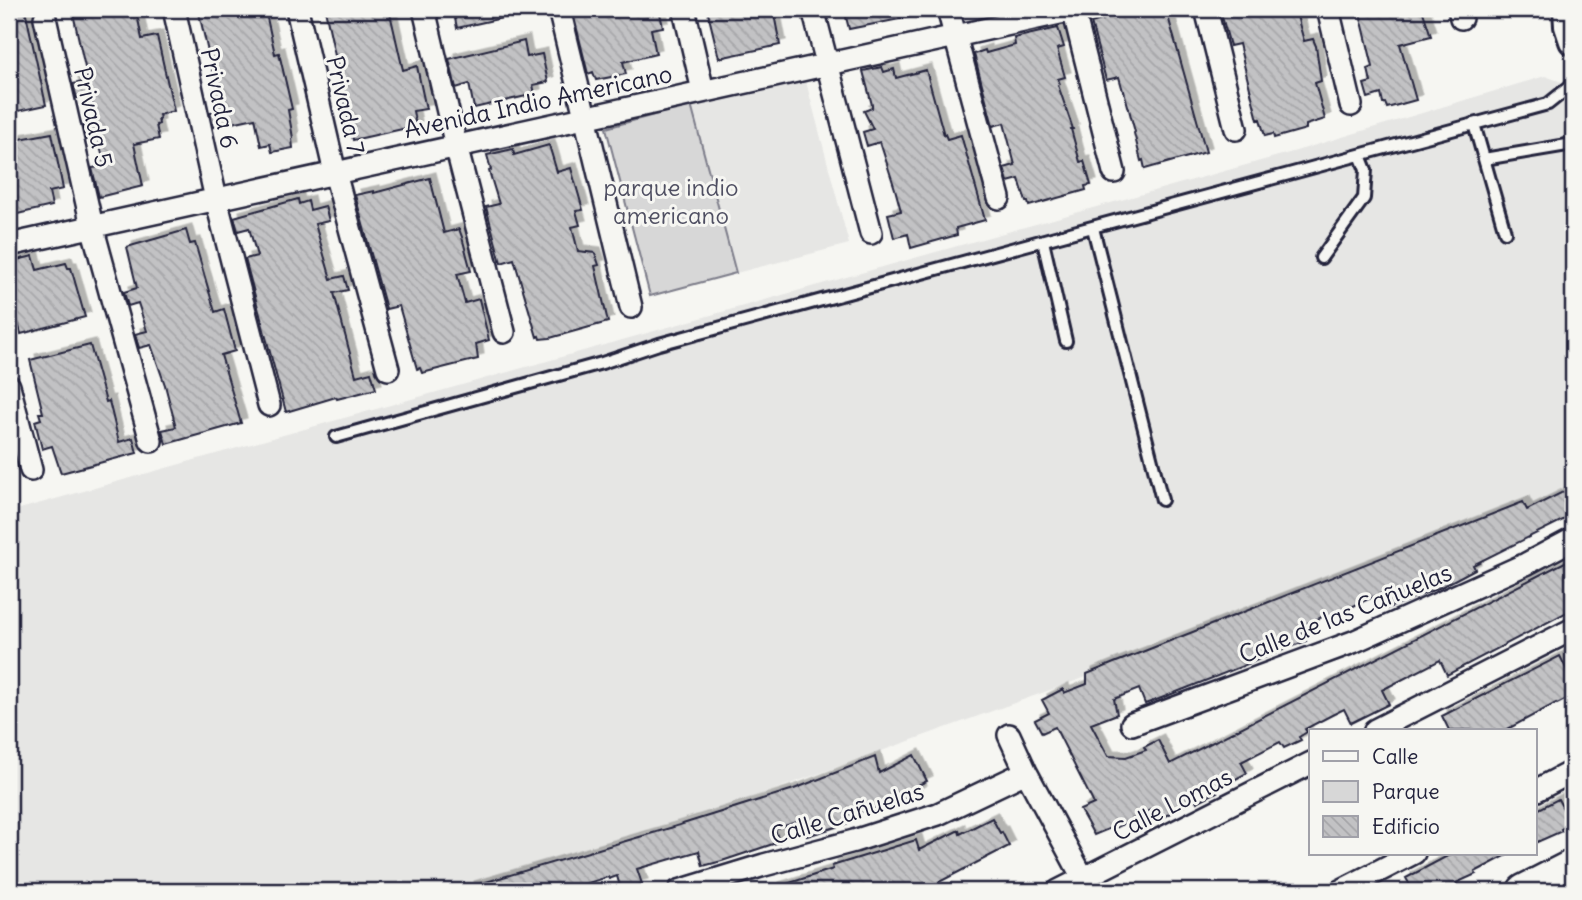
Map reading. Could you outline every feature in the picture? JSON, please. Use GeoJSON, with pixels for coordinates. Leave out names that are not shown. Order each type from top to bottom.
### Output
{"type":"FeatureCollection","features":[{"type":"Feature","properties":{"kind":"main road"},"geometry":{"type":"LineString","coordinates":[[1524,891],[1573,866]]}},
{"type":"Feature","properties":{"kind":"street","name":"Privada 6"},"geometry":{"type":"LineString","coordinates":[[174,9],[216,199],[269,405]]}},
{"type":"Feature","properties":{"kind":"street","name":"Privada 7"},"geometry":{"type":"LineString","coordinates":[[297,9],[335,173],[388,369]]}},
{"type":"Feature","properties":{"kind":"street"},"geometry":{"type":"LineString","coordinates":[[424,9],[503,332]]}},
{"type":"Feature","properties":{"kind":"street"},"geometry":{"type":"LineString","coordinates":[[559,9],[631,307]]}},
{"type":"Feature","properties":{"kind":"street"},"geometry":{"type":"LineString","coordinates":[[684,9],[703,91]]}},
{"type":"Feature","properties":{"kind":"street"},"geometry":{"type":"LineString","coordinates":[[813,9],[871,233]]}},
{"type":"Feature","properties":{"kind":"street"},"geometry":{"type":"LineString","coordinates":[[948,9],[999,198]]}},
{"type":"Feature","properties":{"kind":"street","name":"Avenida Indio Americano"},"geometry":{"type":"LineString","coordinates":[[9,244],[1075,9]]}},
{"type":"Feature","properties":{"kind":"street"},"geometry":{"type":"LineString","coordinates":[[1075,9],[1114,172]]}},
{"type":"Feature","properties":{"kind":"street"},"geometry":{"type":"LineString","coordinates":[[1206,9],[1236,129]]}},
{"type":"Feature","properties":{"kind":"street"},"geometry":{"type":"LineString","coordinates":[[1328,9],[1351,106]]}},
{"type":"Feature","properties":{"kind":"street"},"geometry":{"type":"LineString","coordinates":[[1567,9],[1568,26],[1573,41]]}},
{"type":"Feature","properties":{"kind":"street","name":"Privada 5"},"geometry":{"type":"LineString","coordinates":[[45,19],[92,226],[151,441]]}},
{"type":"Feature","properties":{"kind":"street"},"geometry":{"type":"LineString","coordinates":[[9,386],[31,470]]}},
{"type":"Feature","properties":{"kind":"street","name":"Calle de las Cañuelas"},"geometry":{"type":"LineString","coordinates":[[1132,724],[1353,642],[1526,564],[1573,539]]}},
{"type":"Feature","properties":{"kind":"street"},"geometry":{"type":"LineString","coordinates":[[1377,729],[1573,629]]}},
{"type":"Feature","properties":{"kind":"street"},"geometry":{"type":"LineString","coordinates":[[1009,735],[1086,885]]}},
{"type":"Feature","properties":{"kind":"street","name":"Calle Lomas"},"geometry":{"type":"LineString","coordinates":[[1058,891],[1086,885],[1309,764]]}},
{"type":"Feature","properties":{"kind":"street"},"geometry":{"type":"LineString","coordinates":[[1536,790],[1573,771]]}},
{"type":"Feature","properties":{"kind":"street","name":"Calle Cañuelas"},"geometry":{"type":"LineString","coordinates":[[679,891],[938,814],[1026,772]]}},
{"type":"Feature","properties":{"kind":"street"},"geometry":{"type":"LineString","coordinates":[[1340,891],[1411,855]]}},
{"type":"Feature","properties":{"kind":"lane"},"geometry":{"type":"LineString","coordinates":[[336,437],[602,363],[659,344],[1548,104],[1573,84]]}},
{"type":"Feature","properties":{"kind":"lane"},"geometry":{"type":"LineString","coordinates":[[1474,124],[1505,232]]}},
{"type":"Feature","properties":{"kind":"lane"},"geometry":{"type":"LineString","coordinates":[[1484,159],[1573,144]]}},
{"type":"Feature","properties":{"kind":"lane"},"geometry":{"type":"LineString","coordinates":[[1321,258],[1364,198],[1366,170],[1360,155]]}},
{"type":"Feature","properties":{"kind":"lane"},"geometry":{"type":"LineString","coordinates":[[1093,228],[1162,500]]}},
{"type":"Feature","properties":{"kind":"lane"},"geometry":{"type":"LineString","coordinates":[[1043,241],[1066,341]]}},
{"type":"Feature","properties":{"kind":"shaded area"},"geometry":{"type":"Polygon","coordinates":[[[804,74],[849,244],[736,273],[691,105],[804,74]]]}},
{"type":"Feature","properties":{"kind":"shaded area"},"geometry":{"type":"Polygon","coordinates":[[[1545,76],[1573,86],[1573,491],[1175,645],[732,805],[454,891],[9,891],[9,512],[1296,151],[1545,76]]]}},
{"type":"Feature","properties":{"kind":"green space","name":"parque indio americano"},"geometry":{"type":"Polygon","coordinates":[[[691,105],[736,273],[650,296],[606,128],[691,105]]]}},
{"type":"Feature","properties":{"kind":"building"},"geometry":{"type":"Polygon","coordinates":[[[9,9],[25,9],[46,105],[9,113],[9,9]]]}},
{"type":"Feature","properties":{"kind":"building"},"geometry":{"type":"Polygon","coordinates":[[[72,9],[136,9],[142,39],[157,36],[174,111],[159,115],[159,124],[156,125],[159,139],[134,144],[143,186],[99,197],[92,168],[105,166],[98,138],[86,140],[83,126],[97,123],[90,95],[77,98],[73,84],[88,81],[72,9]]]}},
{"type":"Feature","properties":{"kind":"building"},"geometry":{"type":"Polygon","coordinates":[[[198,9],[265,9],[292,109],[288,110],[293,148],[272,152],[270,144],[261,146],[255,118],[213,127],[210,112],[217,111],[215,82],[198,9]]]}},
{"type":"Feature","properties":{"kind":"building"},"geometry":{"type":"Polygon","coordinates":[[[325,9],[389,9],[403,70],[417,66],[426,109],[413,111],[416,126],[353,140],[325,9]]]}},
{"type":"Feature","properties":{"kind":"building"},"geometry":{"type":"Polygon","coordinates":[[[453,9],[515,9],[516,15],[457,28],[453,9]]]}},
{"type":"Feature","properties":{"kind":"building"},"geometry":{"type":"Polygon","coordinates":[[[572,9],[659,9],[663,27],[651,29],[656,54],[623,62],[626,74],[596,80],[593,72],[588,74],[572,9]]]}},
{"type":"Feature","properties":{"kind":"building"},"geometry":{"type":"Polygon","coordinates":[[[707,9],[773,9],[780,45],[719,58],[707,9]]]}},
{"type":"Feature","properties":{"kind":"building"},"geometry":{"type":"Polygon","coordinates":[[[844,9],[914,9],[915,16],[849,29],[844,9]]]}},
{"type":"Feature","properties":{"kind":"building"},"geometry":{"type":"Polygon","coordinates":[[[1141,9],[1166,9],[1206,152],[1145,169],[1119,77],[1106,80],[1091,23],[1141,9]]]}},
{"type":"Feature","properties":{"kind":"building"},"geometry":{"type":"Polygon","coordinates":[[[1220,9],[1295,9],[1304,41],[1313,39],[1316,46],[1321,81],[1315,83],[1325,119],[1306,125],[1306,129],[1274,138],[1273,134],[1265,136],[1260,119],[1258,120],[1239,44],[1230,46],[1220,9]]]}},
{"type":"Feature","properties":{"kind":"building"},"geometry":{"type":"Polygon","coordinates":[[[1359,9],[1422,9],[1431,36],[1400,44],[1416,100],[1387,108],[1381,94],[1368,98],[1364,84],[1371,82],[1368,69],[1373,67],[1359,9]]]}},
{"type":"Feature","properties":{"kind":"building"},"geometry":{"type":"Polygon","coordinates":[[[1058,28],[1064,47],[1057,49],[1065,77],[1058,79],[1058,85],[1073,129],[1080,162],[1084,161],[1091,185],[1085,186],[1086,190],[1029,206],[1019,179],[1008,182],[1004,168],[1015,165],[1004,123],[993,126],[974,54],[1015,45],[1014,38],[1058,28]]]}},
{"type":"Feature","properties":{"kind":"building"},"geometry":{"type":"Polygon","coordinates":[[[524,41],[527,57],[542,54],[548,82],[533,85],[535,94],[474,108],[469,84],[456,88],[449,59],[524,41]]]}},
{"type":"Feature","properties":{"kind":"building"},"geometry":{"type":"Polygon","coordinates":[[[882,67],[884,72],[894,69],[896,78],[926,70],[944,135],[947,139],[961,135],[985,220],[956,228],[957,235],[911,248],[908,234],[894,238],[888,214],[901,211],[895,189],[880,142],[867,146],[863,132],[873,129],[864,111],[872,108],[872,105],[863,71],[882,67]]]}},
{"type":"Feature","properties":{"kind":"building"},"geometry":{"type":"Polygon","coordinates":[[[52,133],[63,189],[49,192],[52,206],[9,216],[9,141],[52,133]]]}},
{"type":"Feature","properties":{"kind":"building"},"geometry":{"type":"Polygon","coordinates":[[[549,145],[557,172],[571,168],[583,210],[576,211],[580,225],[572,227],[578,251],[595,253],[599,265],[595,266],[608,322],[540,339],[537,337],[514,259],[501,263],[486,207],[499,204],[487,155],[513,149],[514,155],[549,145]]]}},
{"type":"Feature","properties":{"kind":"building"},"geometry":{"type":"Polygon","coordinates":[[[430,178],[444,233],[459,229],[462,237],[471,271],[457,274],[465,303],[479,299],[489,340],[476,344],[478,359],[422,373],[420,368],[417,369],[399,306],[386,309],[355,195],[374,193],[430,178]]]}},
{"type":"Feature","properties":{"kind":"building"},"geometry":{"type":"Polygon","coordinates":[[[298,199],[299,204],[308,201],[310,210],[325,206],[329,221],[315,224],[331,279],[344,276],[348,290],[334,293],[356,376],[371,372],[376,389],[337,399],[336,397],[286,412],[245,259],[257,256],[249,228],[238,231],[234,217],[298,199]]]}},
{"type":"Feature","properties":{"kind":"building"},"geometry":{"type":"Polygon","coordinates":[[[186,230],[190,244],[195,243],[215,312],[224,309],[235,351],[221,355],[241,423],[166,444],[162,430],[176,427],[151,345],[139,348],[135,334],[147,331],[138,303],[128,306],[124,292],[137,288],[127,247],[186,230]]]}},
{"type":"Feature","properties":{"kind":"building"},"geometry":{"type":"Polygon","coordinates":[[[33,256],[37,270],[66,263],[68,268],[71,268],[85,317],[21,334],[9,292],[9,262],[33,256]]]}},
{"type":"Feature","properties":{"kind":"building"},"geometry":{"type":"Polygon","coordinates":[[[90,345],[106,402],[109,401],[119,442],[133,438],[137,453],[61,473],[52,446],[42,449],[35,421],[41,419],[39,413],[43,413],[30,360],[90,345]]]}},
{"type":"Feature","properties":{"kind":"building"},"geometry":{"type":"Polygon","coordinates":[[[1573,487],[1573,511],[1569,513],[1571,516],[1473,565],[1475,569],[1441,587],[1386,609],[1380,594],[1328,618],[1327,615],[1300,626],[1306,641],[1145,704],[1139,689],[1114,699],[1117,714],[1091,724],[1108,756],[1126,757],[1146,750],[1144,747],[1158,740],[1170,764],[1573,558],[1573,609],[1447,675],[1440,660],[1382,690],[1389,704],[1351,723],[1344,709],[1332,715],[1305,729],[1307,732],[1299,737],[1301,740],[1284,748],[1280,742],[1241,762],[1247,773],[1197,802],[1196,799],[1158,820],[1152,809],[1114,829],[1113,827],[1094,835],[1080,810],[1094,804],[1055,727],[1042,733],[1035,720],[1049,713],[1042,700],[1063,689],[1064,693],[1087,684],[1087,674],[1114,663],[1523,502],[1527,510],[1573,487]]]}},
{"type":"Feature","properties":{"kind":"building"},"geometry":{"type":"Polygon","coordinates":[[[1560,656],[1573,682],[1573,696],[1508,729],[1448,729],[1442,716],[1560,656]]]}},
{"type":"Feature","properties":{"kind":"building"},"geometry":{"type":"Polygon","coordinates":[[[914,755],[927,781],[918,785],[921,790],[895,804],[847,815],[849,823],[807,836],[803,820],[775,829],[779,842],[722,861],[703,866],[699,851],[637,869],[642,884],[621,890],[617,876],[575,887],[576,891],[470,891],[469,887],[794,789],[875,757],[879,773],[914,755]]]}},
{"type":"Feature","properties":{"kind":"building"},"geometry":{"type":"Polygon","coordinates":[[[1558,799],[1571,824],[1536,843],[1536,810],[1558,799]]]}},
{"type":"Feature","properties":{"kind":"building"},"geometry":{"type":"Polygon","coordinates":[[[992,818],[1009,846],[922,891],[774,891],[774,888],[833,869],[832,866],[916,840],[919,850],[959,830],[960,834],[992,818]]]}},
{"type":"Feature","properties":{"kind":"building"},"geometry":{"type":"Polygon","coordinates":[[[1449,855],[1507,855],[1446,891],[1413,891],[1406,878],[1449,855]]]}}]}
